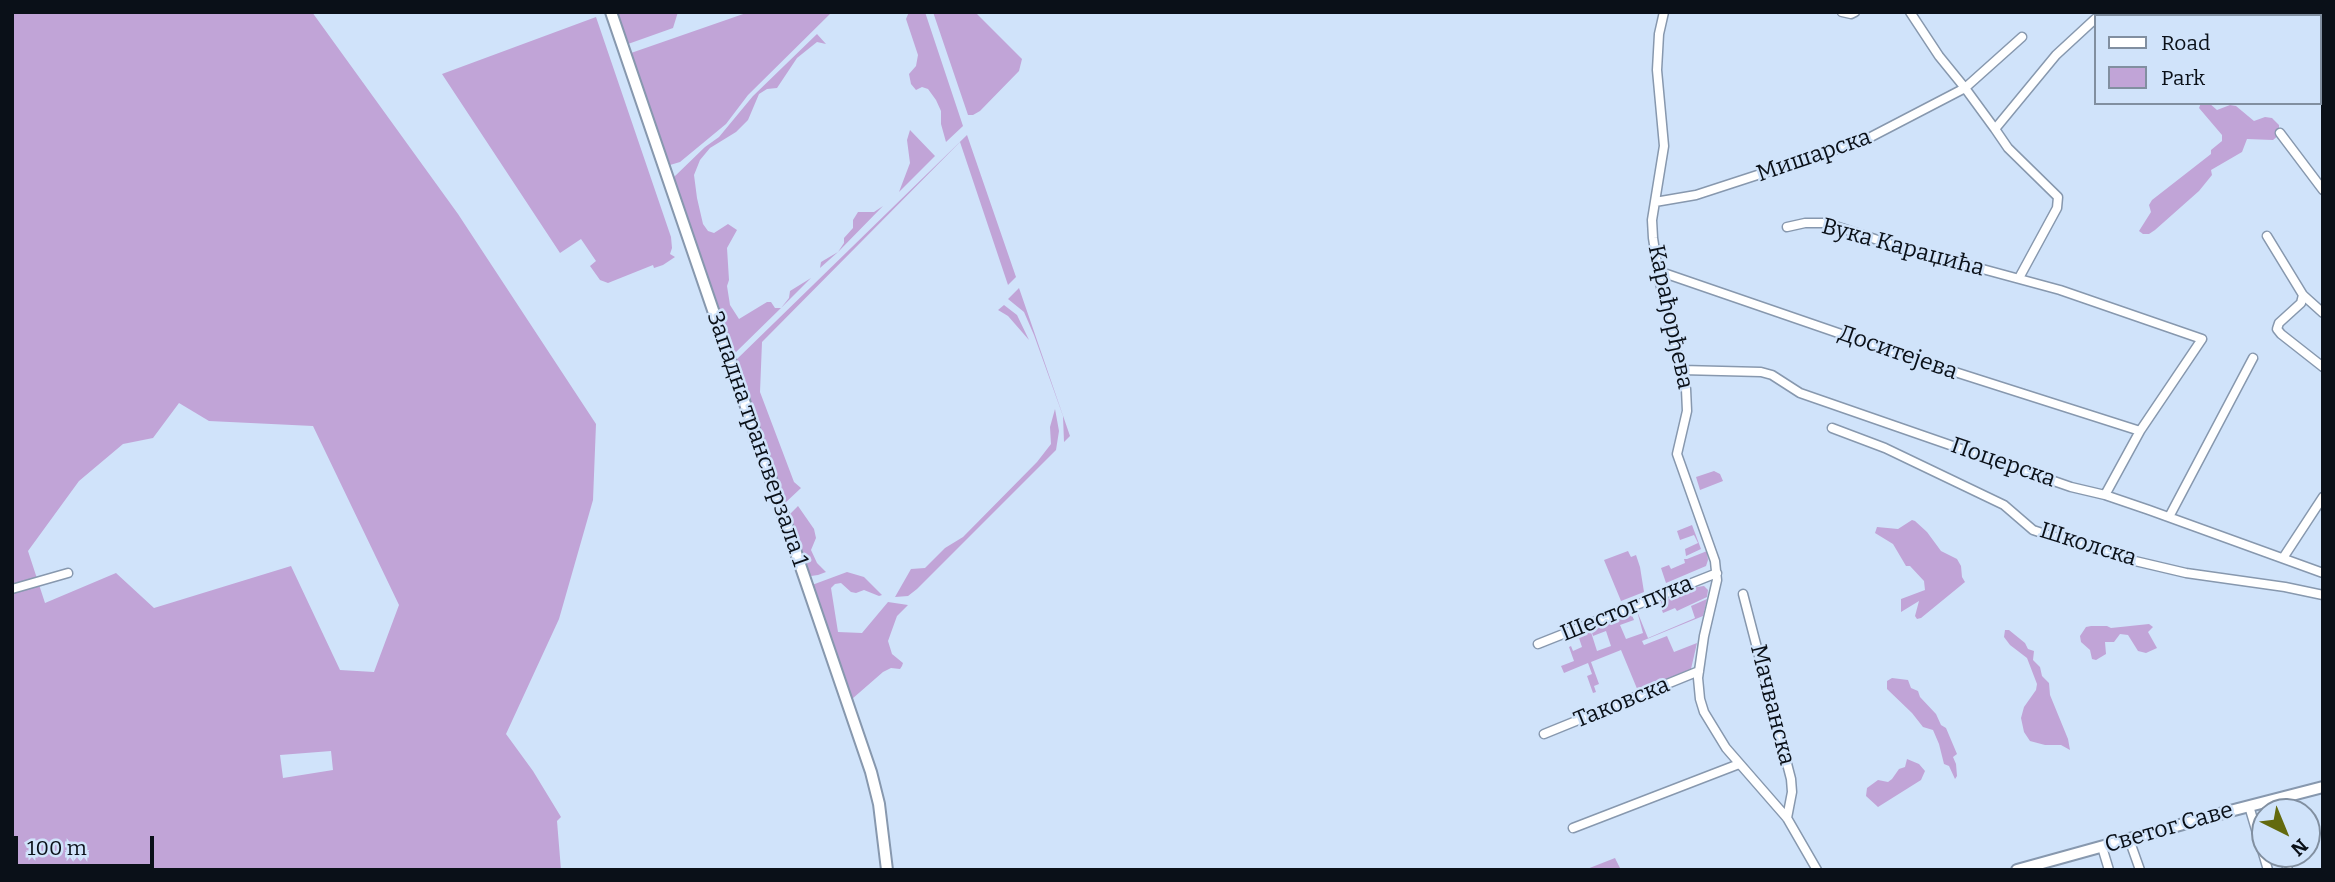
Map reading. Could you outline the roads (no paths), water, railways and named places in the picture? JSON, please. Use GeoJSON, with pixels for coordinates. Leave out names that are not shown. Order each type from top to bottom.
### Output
{"type":"FeatureCollection","features":[{"type":"Feature","properties":{"kind":"main road","name":"Западна трансверзала 1"},"geometry":{"type":"LineString","coordinates":[[611,12],[871,772],[881,817],[887,870]]}},
{"type":"Feature","properties":{"kind":"main road","name":"Светог Саве"},"geometry":{"type":"LineString","coordinates":[[2293,798],[2323,787]]}},
{"type":"Feature","properties":{"kind":"main road","name":"Светог Саве"},"geometry":{"type":"LineString","coordinates":[[2017,870],[2046,866],[2129,839],[2249,806]]}},
{"type":"Feature","properties":{"kind":"street","name":"Карађорђева"},"geometry":{"type":"LineString","coordinates":[[1664,12],[1659,34],[1657,70],[1664,146],[1652,220],[1658,271],[1686,389],[1687,411],[1677,454],[1717,573],[1699,671],[1700,699],[1704,712],[1726,748],[1787,818],[1817,870]]}},
{"type":"Feature","properties":{"kind":"street"},"geometry":{"type":"LineString","coordinates":[[1842,12],[1855,12]]}},
{"type":"Feature","properties":{"kind":"street"},"geometry":{"type":"LineString","coordinates":[[1910,12],[2008,148],[2058,197],[2057,208],[2019,278]]}},
{"type":"Feature","properties":{"kind":"street"},"geometry":{"type":"LineString","coordinates":[[1995,129],[2056,55],[2094,21]]}},
{"type":"Feature","properties":{"kind":"street","name":"Мишарска"},"geometry":{"type":"LineString","coordinates":[[1655,202],[1696,195],[1865,140],[1965,88],[2022,37]]}},
{"type":"Feature","properties":{"kind":"street"},"geometry":{"type":"LineString","coordinates":[[2280,133],[2323,190]]}},
{"type":"Feature","properties":{"kind":"street","name":"Вука Караџића"},"geometry":{"type":"LineString","coordinates":[[1787,227],[1805,223],[1826,223],[1900,247],[2089,299],[2202,339],[2140,431],[2105,495]]}},
{"type":"Feature","properties":{"kind":"street"},"geometry":{"type":"LineString","coordinates":[[2267,236],[2303,295],[2323,313]]}},
{"type":"Feature","properties":{"kind":"street","name":"Доситејева"},"geometry":{"type":"LineString","coordinates":[[1658,271],[1908,357],[2140,431]]}},
{"type":"Feature","properties":{"kind":"street"},"geometry":{"type":"LineString","coordinates":[[2303,295],[2301,303],[2279,323],[2277,329],[2323,367]]}},
{"type":"Feature","properties":{"kind":"street"},"geometry":{"type":"LineString","coordinates":[[2169,517],[2253,358]]}},
{"type":"Feature","properties":{"kind":"street","name":"Поцерска"},"geometry":{"type":"LineString","coordinates":[[1682,370],[1761,372],[1772,375],[1800,393],[2071,487],[2105,495],[2169,517],[2323,573]]}},
{"type":"Feature","properties":{"kind":"street","name":"Школска"},"geometry":{"type":"LineString","coordinates":[[1832,428],[1885,448],[2004,505],[2033,530],[2135,561],[2186,573],[2323,595]]}},
{"type":"Feature","properties":{"kind":"street"},"geometry":{"type":"LineString","coordinates":[[2283,558],[2323,497]]}},
{"type":"Feature","properties":{"kind":"street"},"geometry":{"type":"LineString","coordinates":[[12,589],[68,573]]}},
{"type":"Feature","properties":{"kind":"street","name":"Шестог пука"},"geometry":{"type":"LineString","coordinates":[[1538,644],[1717,573]]}},
{"type":"Feature","properties":{"kind":"street","name":"Мачванска"},"geometry":{"type":"LineString","coordinates":[[1744,594],[1791,779],[1792,792],[1787,818]]}},
{"type":"Feature","properties":{"kind":"street","name":"Таковска"},"geometry":{"type":"LineString","coordinates":[[1544,734],[1699,671]]}},
{"type":"Feature","properties":{"kind":"street"},"geometry":{"type":"LineString","coordinates":[[1573,828],[1739,764]]}},
{"type":"Feature","properties":{"kind":"street"},"geometry":{"type":"LineString","coordinates":[[2249,806],[2268,870]]}},
{"type":"Feature","properties":{"kind":"street"},"geometry":{"type":"LineString","coordinates":[[2129,839],[2140,870]]}},
{"type":"Feature","properties":{"kind":"street"},"geometry":{"type":"LineString","coordinates":[[2102,847],[2109,870]]}}]}
